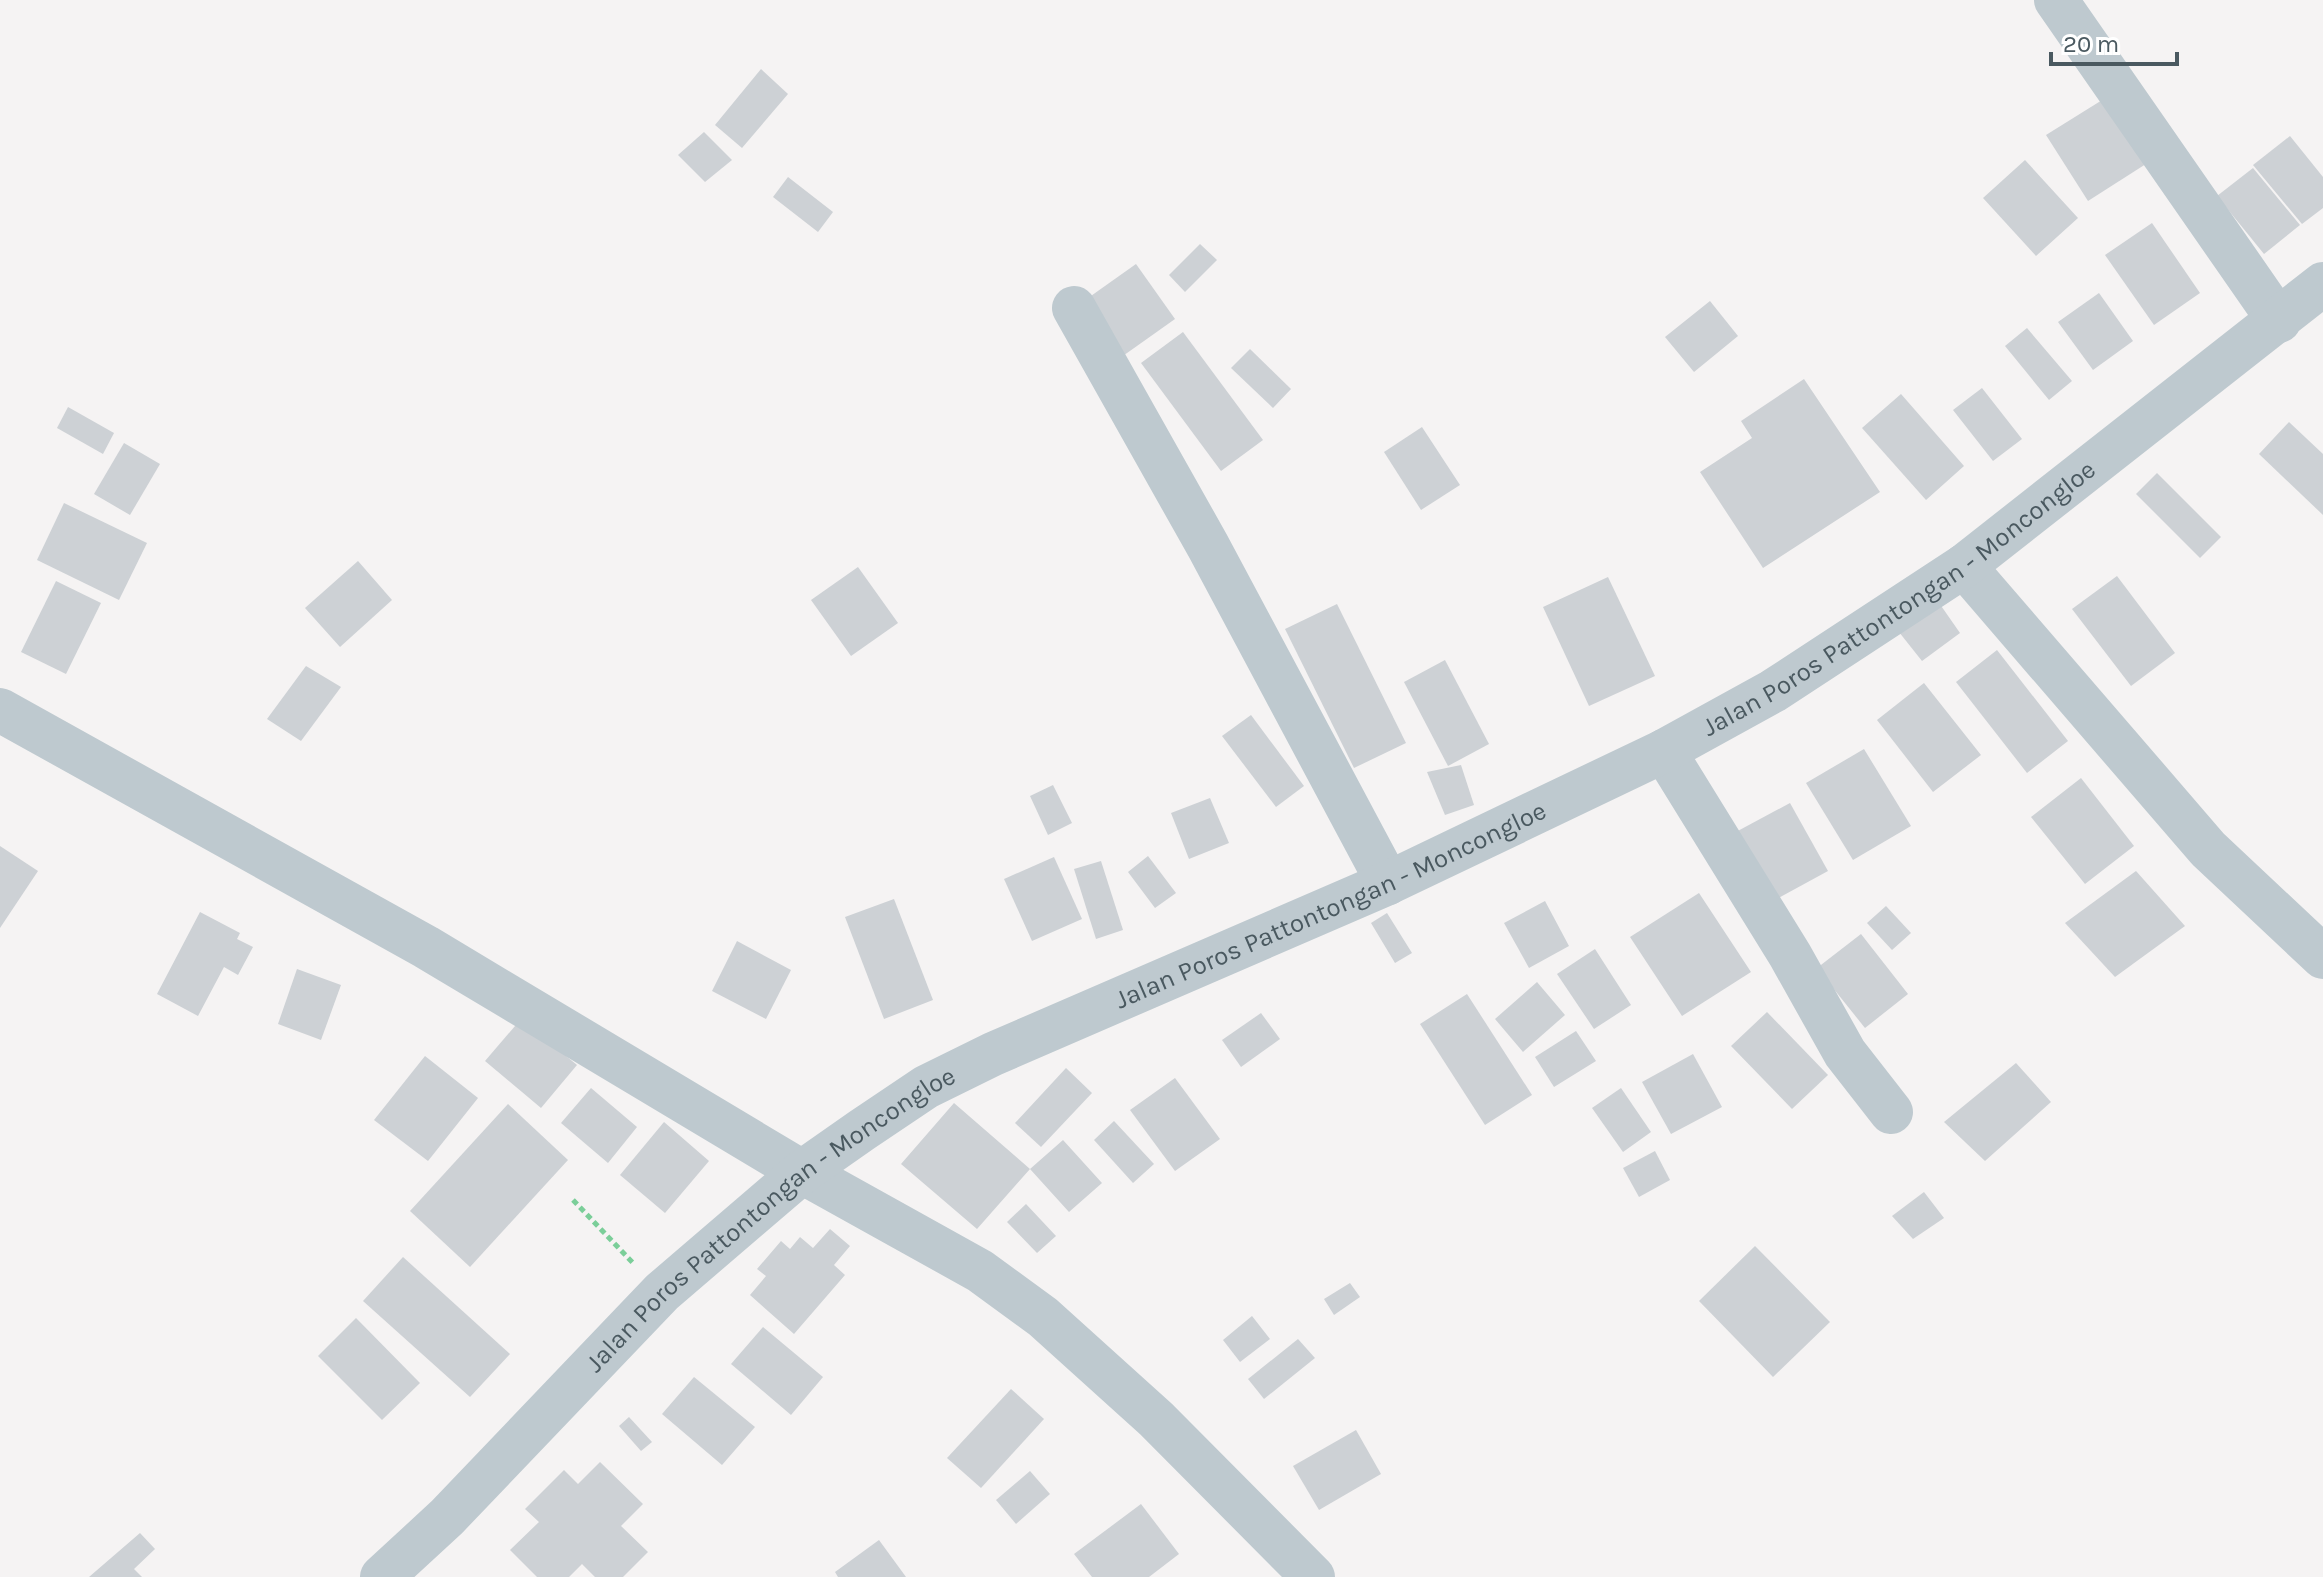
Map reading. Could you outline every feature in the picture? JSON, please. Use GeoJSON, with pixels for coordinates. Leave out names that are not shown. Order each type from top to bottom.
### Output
{"type":"FeatureCollection","features":[{"type":"Feature","properties":{"kind":"street"},"geometry":{"type":"LineString","coordinates":[[2056,0],[2279,321]]}},
{"type":"Feature","properties":{"kind":"street","name":"Jalan Poros Pattontongan - Moncongloe"},"geometry":{"type":"LineString","coordinates":[[382,1577],[447,1517],[662,1292],[802,1172],[926,1087],[993,1054],[1388,883],[1664,751],[1773,691],[1964,566],[2323,284]]}},
{"type":"Feature","properties":{"kind":"street"},"geometry":{"type":"LineString","coordinates":[[1074,308],[1208,546],[1388,883]]}},
{"type":"Feature","properties":{"kind":"street"},"geometry":{"type":"LineString","coordinates":[[1964,566],[2208,849],[2323,957]]}},
{"type":"Feature","properties":{"kind":"street"},"geometry":{"type":"LineString","coordinates":[[0,710],[426,947],[802,1172],[980,1271],[1043,1317],[1156,1419],[1313,1577]]}},
{"type":"Feature","properties":{"kind":"street"},"geometry":{"type":"LineString","coordinates":[[1664,751],[1790,955],[1845,1053],[1891,1112]]}},
{"type":"Feature","properties":{"kind":"path"},"geometry":{"type":"LineString","coordinates":[[573,1200],[662,1292]]}},
{"type":"Feature","properties":{"kind":"building"},"geometry":{"type":"Polygon","coordinates":[[[761,69],[788,94],[742,148],[715,125],[761,69]]]}},
{"type":"Feature","properties":{"kind":"building"},"geometry":{"type":"Polygon","coordinates":[[[2107,97],[2149,162],[2088,201],[2046,135],[2107,97]]]}},
{"type":"Feature","properties":{"kind":"building"},"geometry":{"type":"Polygon","coordinates":[[[704,132],[732,160],[705,182],[678,155],[704,132]]]}},
{"type":"Feature","properties":{"kind":"building"},"geometry":{"type":"Polygon","coordinates":[[[2290,136],[2323,177],[2323,208],[2302,224],[2253,165],[2290,136]]]}},
{"type":"Feature","properties":{"kind":"building"},"geometry":{"type":"Polygon","coordinates":[[[2025,160],[2078,218],[2036,256],[1983,198],[2025,160]]]}},
{"type":"Feature","properties":{"kind":"building"},"geometry":{"type":"Polygon","coordinates":[[[2253,168],[2300,225],[2264,254],[2217,196],[2253,168]]]}},
{"type":"Feature","properties":{"kind":"building"},"geometry":{"type":"Polygon","coordinates":[[[788,177],[833,212],[818,232],[773,197],[788,177]]]}},
{"type":"Feature","properties":{"kind":"building"},"geometry":{"type":"Polygon","coordinates":[[[2152,223],[2200,293],[2154,325],[2105,255],[2152,223]]]}},
{"type":"Feature","properties":{"kind":"building"},"geometry":{"type":"Polygon","coordinates":[[[1200,244],[1217,260],[1185,292],[1169,275],[1200,244]]]}},
{"type":"Feature","properties":{"kind":"building"},"geometry":{"type":"Polygon","coordinates":[[[1136,264],[1175,319],[1120,358],[1081,303],[1136,264]]]}},
{"type":"Feature","properties":{"kind":"building"},"geometry":{"type":"Polygon","coordinates":[[[2099,293],[2133,341],[2093,370],[2058,322],[2099,293]]]}},
{"type":"Feature","properties":{"kind":"building"},"geometry":{"type":"Polygon","coordinates":[[[1710,301],[1738,336],[1694,372],[1665,337],[1710,301]]]}},
{"type":"Feature","properties":{"kind":"building"},"geometry":{"type":"Polygon","coordinates":[[[2027,328],[2072,381],[2049,400],[2005,346],[2027,328]]]}},
{"type":"Feature","properties":{"kind":"building"},"geometry":{"type":"Polygon","coordinates":[[[1183,332],[1263,440],[1221,471],[1141,363],[1183,332]]]}},
{"type":"Feature","properties":{"kind":"building"},"geometry":{"type":"Polygon","coordinates":[[[1250,349],[1291,389],[1273,408],[1231,368],[1250,349]]]}},
{"type":"Feature","properties":{"kind":"building"},"geometry":{"type":"Polygon","coordinates":[[[1804,379],[1880,492],[1763,568],[1700,472],[1752,438],[1741,421],[1804,379]]]}},
{"type":"Feature","properties":{"kind":"building"},"geometry":{"type":"Polygon","coordinates":[[[1982,388],[2022,439],[1993,461],[1953,410],[1982,388]]]}},
{"type":"Feature","properties":{"kind":"building"},"geometry":{"type":"Polygon","coordinates":[[[1901,394],[1964,466],[1926,500],[1862,428],[1901,394]]]}},
{"type":"Feature","properties":{"kind":"building"},"geometry":{"type":"Polygon","coordinates":[[[68,407],[114,433],[103,454],[57,428],[68,407]]]}},
{"type":"Feature","properties":{"kind":"building"},"geometry":{"type":"Polygon","coordinates":[[[2289,422],[2323,454],[2323,515],[2259,454],[2289,422]]]}},
{"type":"Feature","properties":{"kind":"building"},"geometry":{"type":"Polygon","coordinates":[[[1422,427],[1460,485],[1421,510],[1384,452],[1422,427]]]}},
{"type":"Feature","properties":{"kind":"building"},"geometry":{"type":"Polygon","coordinates":[[[124,443],[160,464],[130,515],[94,494],[124,443]]]}},
{"type":"Feature","properties":{"kind":"building"},"geometry":{"type":"Polygon","coordinates":[[[2157,473],[2221,537],[2200,558],[2136,494],[2157,473]]]}},
{"type":"Feature","properties":{"kind":"building"},"geometry":{"type":"Polygon","coordinates":[[[64,503],[147,543],[119,600],[37,560],[64,503]]]}},
{"type":"Feature","properties":{"kind":"building"},"geometry":{"type":"Polygon","coordinates":[[[358,561],[392,600],[340,647],[305,608],[358,561]]]}},
{"type":"Feature","properties":{"kind":"building"},"geometry":{"type":"Polygon","coordinates":[[[858,567],[898,623],[851,656],[811,600],[858,567]]]}},
{"type":"Feature","properties":{"kind":"building"},"geometry":{"type":"Polygon","coordinates":[[[2117,576],[2175,653],[2131,686],[2072,609],[2117,576]]]}},
{"type":"Feature","properties":{"kind":"building"},"geometry":{"type":"Polygon","coordinates":[[[1608,577],[1655,676],[1589,706],[1543,607],[1608,577]]]}},
{"type":"Feature","properties":{"kind":"building"},"geometry":{"type":"Polygon","coordinates":[[[56,581],[101,603],[66,674],[21,652],[56,581]]]}},
{"type":"Feature","properties":{"kind":"building"},"geometry":{"type":"Polygon","coordinates":[[[1937,600],[1960,633],[1922,661],[1895,627],[1937,600]]]}},
{"type":"Feature","properties":{"kind":"building"},"geometry":{"type":"Polygon","coordinates":[[[1337,604],[1406,743],[1354,768],[1285,629],[1337,604]]]}},
{"type":"Feature","properties":{"kind":"building"},"geometry":{"type":"Polygon","coordinates":[[[1997,650],[2068,741],[2027,773],[1956,682],[1997,650]]]}},
{"type":"Feature","properties":{"kind":"building"},"geometry":{"type":"Polygon","coordinates":[[[1445,660],[1489,744],[1448,766],[1404,682],[1445,660]]]}},
{"type":"Feature","properties":{"kind":"building"},"geometry":{"type":"Polygon","coordinates":[[[306,666],[341,687],[301,741],[267,719],[306,666]]]}},
{"type":"Feature","properties":{"kind":"building"},"geometry":{"type":"Polygon","coordinates":[[[1924,683],[1981,755],[1933,792],[1877,720],[1924,683]]]}},
{"type":"Feature","properties":{"kind":"building"},"geometry":{"type":"Polygon","coordinates":[[[1251,715],[1304,786],[1276,807],[1222,736],[1251,715]]]}},
{"type":"Feature","properties":{"kind":"building"},"geometry":{"type":"Polygon","coordinates":[[[1864,749],[1911,826],[1853,860],[1806,783],[1864,749]]]}},
{"type":"Feature","properties":{"kind":"building"},"geometry":{"type":"Polygon","coordinates":[[[1461,765],[1474,805],[1445,815],[1427,772],[1461,765]]]}},
{"type":"Feature","properties":{"kind":"building"},"geometry":{"type":"Polygon","coordinates":[[[2081,778],[2134,846],[2085,884],[2031,817],[2081,778]]]}},
{"type":"Feature","properties":{"kind":"building"},"geometry":{"type":"Polygon","coordinates":[[[1053,785],[1072,823],[1048,835],[1030,796],[1053,785]]]}},
{"type":"Feature","properties":{"kind":"building"},"geometry":{"type":"Polygon","coordinates":[[[1210,798],[1229,843],[1189,859],[1171,813],[1210,798]]]}},
{"type":"Feature","properties":{"kind":"building"},"geometry":{"type":"Polygon","coordinates":[[[1790,803],[1828,871],[1773,901],[1734,833],[1790,803]]]}},
{"type":"Feature","properties":{"kind":"building"},"geometry":{"type":"Polygon","coordinates":[[[0,846],[38,871],[0,928],[0,846]]]}},
{"type":"Feature","properties":{"kind":"building"},"geometry":{"type":"Polygon","coordinates":[[[1148,856],[1176,893],[1155,908],[1128,872],[1148,856]]]}},
{"type":"Feature","properties":{"kind":"building"},"geometry":{"type":"Polygon","coordinates":[[[1054,857],[1082,919],[1032,941],[1004,879],[1054,857]]]}},
{"type":"Feature","properties":{"kind":"building"},"geometry":{"type":"Polygon","coordinates":[[[1101,861],[1123,930],[1096,939],[1074,869],[1101,861]]]}},
{"type":"Feature","properties":{"kind":"building"},"geometry":{"type":"Polygon","coordinates":[[[2136,871],[2185,926],[2115,977],[2065,923],[2136,871]]]}},
{"type":"Feature","properties":{"kind":"building"},"geometry":{"type":"Polygon","coordinates":[[[1699,893],[1751,972],[1682,1016],[1630,937],[1699,893]]]}},
{"type":"Feature","properties":{"kind":"building"},"geometry":{"type":"Polygon","coordinates":[[[894,899],[933,1000],[884,1019],[845,917],[894,899]]]}},
{"type":"Feature","properties":{"kind":"building"},"geometry":{"type":"Polygon","coordinates":[[[1545,901],[1569,946],[1529,968],[1504,923],[1545,901]]]}},
{"type":"Feature","properties":{"kind":"building"},"geometry":{"type":"Polygon","coordinates":[[[1886,906],[1911,933],[1892,950],[1867,923],[1886,906]]]}},
{"type":"Feature","properties":{"kind":"building"},"geometry":{"type":"Polygon","coordinates":[[[200,912],[240,933],[237,939],[253,947],[238,975],[224,967],[198,1016],[157,994],[200,912]]]}},
{"type":"Feature","properties":{"kind":"building"},"geometry":{"type":"Polygon","coordinates":[[[1387,913],[1412,953],[1395,963],[1371,923],[1387,913]]]}},
{"type":"Feature","properties":{"kind":"building"},"geometry":{"type":"Polygon","coordinates":[[[1861,934],[1908,994],[1865,1028],[1817,968],[1861,934]]]}},
{"type":"Feature","properties":{"kind":"building"},"geometry":{"type":"Polygon","coordinates":[[[737,941],[791,970],[766,1019],[712,991],[737,941]]]}},
{"type":"Feature","properties":{"kind":"building"},"geometry":{"type":"Polygon","coordinates":[[[1595,949],[1631,1005],[1594,1029],[1557,974],[1595,949]]]}},
{"type":"Feature","properties":{"kind":"building"},"geometry":{"type":"Polygon","coordinates":[[[297,969],[341,985],[321,1040],[278,1024],[297,969]]]}},
{"type":"Feature","properties":{"kind":"building"},"geometry":{"type":"Polygon","coordinates":[[[1537,982],[1565,1015],[1523,1052],[1495,1019],[1537,982]]]}},
{"type":"Feature","properties":{"kind":"building"},"geometry":{"type":"Polygon","coordinates":[[[1467,994],[1532,1095],[1485,1125],[1420,1024],[1467,994]]]}},
{"type":"Feature","properties":{"kind":"building"},"geometry":{"type":"Polygon","coordinates":[[[1767,1012],[1828,1075],[1792,1109],[1731,1046],[1767,1012]]]}},
{"type":"Feature","properties":{"kind":"building"},"geometry":{"type":"Polygon","coordinates":[[[1261,1013],[1280,1039],[1241,1067],[1222,1040],[1261,1013]]]}},
{"type":"Feature","properties":{"kind":"building"},"geometry":{"type":"Polygon","coordinates":[[[521,1019],[577,1065],[541,1108],[485,1061],[521,1019]]]}},
{"type":"Feature","properties":{"kind":"building"},"geometry":{"type":"Polygon","coordinates":[[[1576,1031],[1596,1061],[1554,1087],[1535,1057],[1576,1031]]]}},
{"type":"Feature","properties":{"kind":"building"},"geometry":{"type":"Polygon","coordinates":[[[1693,1054],[1722,1107],[1671,1134],[1642,1082],[1693,1054]]]}},
{"type":"Feature","properties":{"kind":"building"},"geometry":{"type":"Polygon","coordinates":[[[425,1056],[478,1098],[428,1161],[374,1120],[425,1056]]]}},
{"type":"Feature","properties":{"kind":"building"},"geometry":{"type":"Polygon","coordinates":[[[2016,1063],[2051,1102],[1985,1161],[1944,1122],[2016,1063]]]}},
{"type":"Feature","properties":{"kind":"building"},"geometry":{"type":"Polygon","coordinates":[[[1066,1068],[1092,1093],[1041,1147],[1015,1123],[1066,1068]]]}},
{"type":"Feature","properties":{"kind":"building"},"geometry":{"type":"Polygon","coordinates":[[[1175,1078],[1220,1139],[1175,1171],[1130,1110],[1175,1078]]]}},
{"type":"Feature","properties":{"kind":"building"},"geometry":{"type":"Polygon","coordinates":[[[591,1088],[637,1127],[608,1163],[561,1123],[591,1088]]]}},
{"type":"Feature","properties":{"kind":"building"},"geometry":{"type":"Polygon","coordinates":[[[1621,1088],[1651,1132],[1623,1152],[1592,1108],[1621,1088]]]}},
{"type":"Feature","properties":{"kind":"building"},"geometry":{"type":"Polygon","coordinates":[[[954,1103],[1030,1169],[977,1229],[901,1164],[954,1103]]]}},
{"type":"Feature","properties":{"kind":"building"},"geometry":{"type":"Polygon","coordinates":[[[508,1104],[568,1160],[470,1267],[410,1211],[508,1104]]]}},
{"type":"Feature","properties":{"kind":"building"},"geometry":{"type":"Polygon","coordinates":[[[1114,1121],[1154,1164],[1133,1183],[1094,1140],[1114,1121]]]}},
{"type":"Feature","properties":{"kind":"building"},"geometry":{"type":"Polygon","coordinates":[[[664,1122],[709,1161],[665,1213],[620,1175],[664,1122]]]}},
{"type":"Feature","properties":{"kind":"building"},"geometry":{"type":"Polygon","coordinates":[[[1063,1140],[1102,1183],[1069,1212],[1030,1169],[1063,1140]]]}},
{"type":"Feature","properties":{"kind":"building"},"geometry":{"type":"Polygon","coordinates":[[[1655,1151],[1670,1180],[1639,1197],[1623,1168],[1655,1151]]]}},
{"type":"Feature","properties":{"kind":"building"},"geometry":{"type":"Polygon","coordinates":[[[1924,1192],[1944,1218],[1913,1239],[1892,1216],[1924,1192]]]}},
{"type":"Feature","properties":{"kind":"building"},"geometry":{"type":"Polygon","coordinates":[[[1026,1204],[1056,1236],[1037,1253],[1007,1222],[1026,1204]]]}},
{"type":"Feature","properties":{"kind":"building"},"geometry":{"type":"Polygon","coordinates":[[[830,1229],[850,1246],[834,1265],[845,1275],[794,1334],[750,1295],[766,1276],[757,1269],[781,1241],[790,1249],[800,1237],[813,1248],[830,1229]]]}},
{"type":"Feature","properties":{"kind":"building"},"geometry":{"type":"Polygon","coordinates":[[[1755,1246],[1830,1322],[1773,1377],[1699,1301],[1755,1246]]]}},
{"type":"Feature","properties":{"kind":"building"},"geometry":{"type":"Polygon","coordinates":[[[403,1257],[510,1354],[470,1397],[363,1301],[403,1257]]]}},
{"type":"Feature","properties":{"kind":"building"},"geometry":{"type":"Polygon","coordinates":[[[1350,1283],[1360,1297],[1334,1315],[1324,1299],[1350,1283]]]}},
{"type":"Feature","properties":{"kind":"building"},"geometry":{"type":"Polygon","coordinates":[[[1252,1316],[1270,1339],[1240,1362],[1223,1340],[1252,1316]]]}},
{"type":"Feature","properties":{"kind":"building"},"geometry":{"type":"Polygon","coordinates":[[[356,1318],[420,1383],[382,1420],[318,1356],[356,1318]]]}},
{"type":"Feature","properties":{"kind":"building"},"geometry":{"type":"Polygon","coordinates":[[[763,1327],[823,1377],[791,1415],[731,1364],[763,1327]]]}},
{"type":"Feature","properties":{"kind":"building"},"geometry":{"type":"Polygon","coordinates":[[[1298,1339],[1315,1358],[1264,1399],[1248,1379],[1298,1339]]]}},
{"type":"Feature","properties":{"kind":"building"},"geometry":{"type":"Polygon","coordinates":[[[694,1377],[755,1427],[722,1465],[662,1414],[694,1377]]]}},
{"type":"Feature","properties":{"kind":"building"},"geometry":{"type":"Polygon","coordinates":[[[1011,1389],[1044,1419],[981,1488],[947,1458],[1011,1389]]]}},
{"type":"Feature","properties":{"kind":"building"},"geometry":{"type":"Polygon","coordinates":[[[629,1417],[652,1442],[641,1451],[619,1426],[629,1417]]]}},
{"type":"Feature","properties":{"kind":"building"},"geometry":{"type":"Polygon","coordinates":[[[1356,1430],[1381,1474],[1319,1510],[1293,1466],[1356,1430]]]}},
{"type":"Feature","properties":{"kind":"building"},"geometry":{"type":"Polygon","coordinates":[[[600,1462],[643,1504],[621,1526],[648,1552],[623,1577],[595,1577],[582,1564],[569,1577],[537,1577],[510,1550],[539,1522],[525,1509],[564,1470],[578,1484],[600,1462]]]}},
{"type":"Feature","properties":{"kind":"building"},"geometry":{"type":"Polygon","coordinates":[[[1030,1471],[1050,1494],[1016,1524],[996,1500],[1030,1471]]]}},
{"type":"Feature","properties":{"kind":"building"},"geometry":{"type":"Polygon","coordinates":[[[1141,1504],[1179,1554],[1149,1577],[1092,1577],[1074,1554],[1141,1504]]]}},
{"type":"Feature","properties":{"kind":"building"},"geometry":{"type":"Polygon","coordinates":[[[140,1533],[155,1549],[134,1569],[142,1577],[89,1577],[140,1533]]]}},
{"type":"Feature","properties":{"kind":"building"},"geometry":{"type":"Polygon","coordinates":[[[879,1540],[906,1577],[838,1577],[835,1572],[879,1540]]]}}]}
